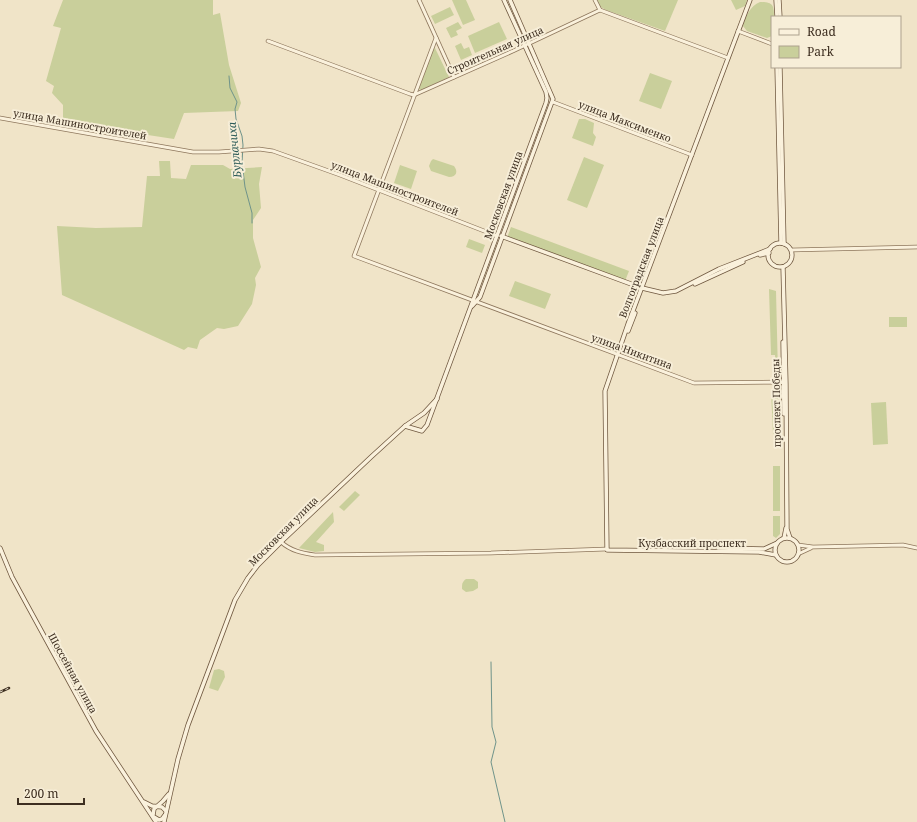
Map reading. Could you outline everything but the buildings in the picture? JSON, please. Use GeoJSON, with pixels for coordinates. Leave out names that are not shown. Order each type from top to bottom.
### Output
{"type":"FeatureCollection","features":[{"type":"Feature","properties":{"kind":"main road"},"geometry":{"type":"LineString","coordinates":[[504,0],[546,92],[547,101],[553,102],[553,96],[510,0]]}},
{"type":"Feature","properties":{"kind":"main road","name":"Волгоградская улица"},"geometry":{"type":"LineString","coordinates":[[608,550],[604,396],[606,385],[750,0]]}},
{"type":"Feature","properties":{"kind":"main road"},"geometry":{"type":"LineString","coordinates":[[776,0],[778,16]]}},
{"type":"Feature","properties":{"kind":"main road"},"geometry":{"type":"LineString","coordinates":[[778,16],[779,0]]}},
{"type":"Feature","properties":{"kind":"main road"},"geometry":{"type":"LineString","coordinates":[[643,289],[739,31]]}},
{"type":"Feature","properties":{"kind":"main road"},"geometry":{"type":"LineString","coordinates":[[777,68],[782,244]]}},
{"type":"Feature","properties":{"kind":"main road"},"geometry":{"type":"LineString","coordinates":[[780,68],[782,244]]}},
{"type":"Feature","properties":{"kind":"main road","name":"Московская улица"},"geometry":{"type":"LineString","coordinates":[[476,301],[497,235],[547,101]]}},
{"type":"Feature","properties":{"kind":"main road","name":"Московская улица"},"geometry":{"type":"LineString","coordinates":[[411,429],[422,431],[427,425],[431,416],[472,307],[480,297],[553,102]]}},
{"type":"Feature","properties":{"kind":"main road"},"geometry":{"type":"LineString","coordinates":[[535,133],[540,135]]}},
{"type":"Feature","properties":{"kind":"main road","name":"улица Машиностроителей"},"geometry":{"type":"LineString","coordinates":[[497,235],[661,295],[676,293],[720,271],[770,251]]}},
{"type":"Feature","properties":{"kind":"main road"},"geometry":{"type":"LineString","coordinates":[[777,244],[782,244],[791,251],[790,262],[783,267],[775,266],[770,260],[770,251],[777,244]]}},
{"type":"Feature","properties":{"kind":"main road"},"geometry":{"type":"LineString","coordinates":[[783,267],[786,384],[787,529],[790,538]]}},
{"type":"Feature","properties":{"kind":"main road","name":"проспект Победы"},"geometry":{"type":"LineString","coordinates":[[783,267],[786,516],[784,538]]}},
{"type":"Feature","properties":{"kind":"main road","name":"Московская улица"},"geometry":{"type":"LineString","coordinates":[[164,822],[179,754],[188,725],[235,600],[252,572],[281,542],[405,426],[424,413],[437,399]]}},
{"type":"Feature","properties":{"kind":"main road"},"geometry":{"type":"LineString","coordinates":[[424,413],[428,412],[431,416]]}},
{"type":"Feature","properties":{"kind":"main road"},"geometry":{"type":"LineString","coordinates":[[411,422],[411,429]]}},
{"type":"Feature","properties":{"kind":"main road"},"geometry":{"type":"LineString","coordinates":[[405,426],[411,429]]}},
{"type":"Feature","properties":{"kind":"main road"},"geometry":{"type":"LineString","coordinates":[[608,550],[764,549],[784,538],[790,538],[798,545],[798,554],[793,560],[786,562],[778,559],[775,548],[777,543]]}},
{"type":"Feature","properties":{"kind":"main road","name":"Шоссейная улица"},"geometry":{"type":"LineString","coordinates":[[0,548],[15,583],[96,731],[156,822]]}},
{"type":"Feature","properties":{"kind":"main road","name":"Кузбасский проспект"},"geometry":{"type":"LineString","coordinates":[[608,550],[742,551],[765,552],[776,555]]}},
{"type":"Feature","properties":{"kind":"main road","name":"Московская улица"},"geometry":{"type":"LineString","coordinates":[[153,816],[153,810],[167,796],[172,786]]}},
{"type":"Feature","properties":{"kind":"main road"},"geometry":{"type":"LineString","coordinates":[[141,800],[165,810],[166,814],[164,818],[159,820],[153,816]]}},
{"type":"Feature","properties":{"kind":"street"},"geometry":{"type":"LineString","coordinates":[[419,0],[454,78]]}},
{"type":"Feature","properties":{"kind":"street"},"geometry":{"type":"LineString","coordinates":[[595,0],[600,10],[728,58]]}},
{"type":"Feature","properties":{"kind":"street","name":"Строительная улица"},"geometry":{"type":"LineString","coordinates":[[414,94],[525,46],[600,10]]}},
{"type":"Feature","properties":{"kind":"street"},"geometry":{"type":"LineString","coordinates":[[739,31],[771,44]]}},
{"type":"Feature","properties":{"kind":"street"},"geometry":{"type":"LineString","coordinates":[[379,190],[436,38]]}},
{"type":"Feature","properties":{"kind":"street"},"geometry":{"type":"LineString","coordinates":[[268,41],[410,94],[414,94]]}},
{"type":"Feature","properties":{"kind":"street","name":"улица Максименко"},"geometry":{"type":"LineString","coordinates":[[553,102],[691,156]]}},
{"type":"Feature","properties":{"kind":"street","name":"улица Машиностроителей"},"geometry":{"type":"LineString","coordinates":[[0,118],[193,152],[264,150],[280,153],[497,235]]}},
{"type":"Feature","properties":{"kind":"street","name":"улица Никитина"},"geometry":{"type":"LineString","coordinates":[[379,190],[354,256],[694,383],[784,383]]}},
{"type":"Feature","properties":{"kind":"street"},"geometry":{"type":"LineString","coordinates":[[791,251],[917,248]]}},
{"type":"Feature","properties":{"kind":"street"},"geometry":{"type":"LineString","coordinates":[[281,542],[297,552],[315,555],[608,550]]}},
{"type":"Feature","properties":{"kind":"street"},"geometry":{"type":"LineString","coordinates":[[798,545],[813,548],[892,544],[909,545],[917,548]]}},
{"type":"Feature","properties":{"kind":"street"},"geometry":{"type":"LineString","coordinates":[[798,554],[813,548]]}},
{"type":"Feature","properties":{"kind":"green space"},"geometry":{"type":"Polygon","coordinates":[[[63,0],[213,0],[213,15],[220,13],[229,65],[241,103],[238,111],[184,113],[174,139],[63,122],[63,105],[52,93],[54,86],[46,81],[61,28],[53,26],[63,0]]]}},
{"type":"Feature","properties":{"kind":"green space"},"geometry":{"type":"Polygon","coordinates":[[[452,0],[466,0],[475,20],[463,25],[452,0]]]}},
{"type":"Feature","properties":{"kind":"green space"},"geometry":{"type":"Polygon","coordinates":[[[596,0],[678,0],[665,31],[606,10],[599,6],[596,0]]]}},
{"type":"Feature","properties":{"kind":"green space"},"geometry":{"type":"Polygon","coordinates":[[[731,0],[747,0],[745,6],[736,10],[731,0]]]}},
{"type":"Feature","properties":{"kind":"green space"},"geometry":{"type":"Polygon","coordinates":[[[760,2],[768,3],[772,5],[774,10],[774,16],[771,16],[771,36],[767,38],[747,31],[743,26],[747,15],[760,2]]]}},
{"type":"Feature","properties":{"kind":"green space"},"geometry":{"type":"Polygon","coordinates":[[[450,7],[454,15],[435,24],[431,16],[450,7]]]}},
{"type":"Feature","properties":{"kind":"green space"},"geometry":{"type":"Polygon","coordinates":[[[458,22],[462,28],[456,31],[458,35],[451,38],[446,28],[458,22]]]}},
{"type":"Feature","properties":{"kind":"green space"},"geometry":{"type":"Polygon","coordinates":[[[499,22],[507,39],[475,53],[468,36],[499,22]]]}},
{"type":"Feature","properties":{"kind":"green space"},"geometry":{"type":"Polygon","coordinates":[[[461,43],[464,49],[469,47],[472,55],[461,60],[455,46],[461,43]]]}},
{"type":"Feature","properties":{"kind":"green space"},"geometry":{"type":"Polygon","coordinates":[[[435,48],[449,77],[422,90],[418,89],[433,49],[435,48]]]}},
{"type":"Feature","properties":{"kind":"green space"},"geometry":{"type":"Polygon","coordinates":[[[650,73],[672,81],[661,109],[639,101],[650,73]]]}},
{"type":"Feature","properties":{"kind":"green space"},"geometry":{"type":"Polygon","coordinates":[[[579,119],[585,119],[594,123],[593,133],[596,137],[593,146],[572,138],[579,119]]]}},
{"type":"Feature","properties":{"kind":"green space"},"geometry":{"type":"Polygon","coordinates":[[[584,157],[604,165],[587,208],[567,200],[584,157]]]}},
{"type":"Feature","properties":{"kind":"green space"},"geometry":{"type":"Polygon","coordinates":[[[433,159],[454,166],[456,172],[455,175],[449,177],[431,171],[429,166],[433,159]]]}},
{"type":"Feature","properties":{"kind":"green space"},"geometry":{"type":"Polygon","coordinates":[[[159,161],[170,161],[171,178],[186,179],[191,165],[223,165],[230,169],[262,167],[259,184],[261,208],[253,220],[253,238],[261,267],[255,278],[256,285],[252,304],[238,326],[224,329],[217,328],[200,340],[197,349],[188,347],[184,350],[62,295],[57,226],[96,228],[142,227],[147,176],[160,176],[159,161]]]}},
{"type":"Feature","properties":{"kind":"green space"},"geometry":{"type":"Polygon","coordinates":[[[400,165],[417,171],[411,189],[394,183],[400,165]]]}},
{"type":"Feature","properties":{"kind":"green space"},"geometry":{"type":"Polygon","coordinates":[[[511,227],[629,271],[625,281],[507,238],[511,227]]]}},
{"type":"Feature","properties":{"kind":"green space"},"geometry":{"type":"Polygon","coordinates":[[[469,239],[485,245],[482,253],[466,247],[469,239]]]}},
{"type":"Feature","properties":{"kind":"green space"},"geometry":{"type":"Polygon","coordinates":[[[515,281],[551,294],[545,309],[509,296],[515,281]]]}},
{"type":"Feature","properties":{"kind":"green space"},"geometry":{"type":"Polygon","coordinates":[[[769,289],[776,291],[778,374],[776,374],[775,355],[771,355],[769,289]]]}},
{"type":"Feature","properties":{"kind":"green space"},"geometry":{"type":"Polygon","coordinates":[[[889,317],[907,317],[907,327],[889,327],[889,317]]]}},
{"type":"Feature","properties":{"kind":"green space"},"geometry":{"type":"Polygon","coordinates":[[[771,391],[778,395],[779,434],[773,434],[771,391]]]}},
{"type":"Feature","properties":{"kind":"green space"},"geometry":{"type":"Polygon","coordinates":[[[886,402],[888,444],[873,445],[871,403],[886,402]]]}},
{"type":"Feature","properties":{"kind":"green space"},"geometry":{"type":"Polygon","coordinates":[[[773,466],[780,466],[780,511],[773,511],[773,466]]]}},
{"type":"Feature","properties":{"kind":"green space"},"geometry":{"type":"Polygon","coordinates":[[[355,491],[360,495],[344,511],[339,507],[355,491]]]}},
{"type":"Feature","properties":{"kind":"green space"},"geometry":{"type":"Polygon","coordinates":[[[333,512],[334,522],[316,542],[324,545],[324,551],[315,552],[299,548],[333,512]]]}},
{"type":"Feature","properties":{"kind":"green space"},"geometry":{"type":"Polygon","coordinates":[[[773,516],[780,516],[780,534],[776,538],[773,536],[773,516]]]}},
{"type":"Feature","properties":{"kind":"green space"},"geometry":{"type":"Polygon","coordinates":[[[466,579],[474,579],[478,582],[478,588],[473,591],[466,592],[462,589],[462,583],[466,579]]]}},
{"type":"Feature","properties":{"kind":"green space"},"geometry":{"type":"Polygon","coordinates":[[[219,669],[224,671],[225,677],[218,691],[209,688],[214,670],[219,669]]]}},
{"type":"Feature","properties":{"kind":"waterway","name":"Бурлачиха"},"geometry":{"type":"LineString","coordinates":[[229,76],[230,88],[237,102],[235,109],[236,119],[242,136],[242,163],[245,187],[252,213],[252,223]]}},
{"type":"Feature","properties":{"kind":"waterway"},"geometry":{"type":"LineString","coordinates":[[491,662],[492,727],[496,742],[491,762],[505,822]]}},
{"type":"Feature","properties":{"kind":"railway"},"geometry":{"type":"LineString","coordinates":[[0,692],[9,688]]}}]}
